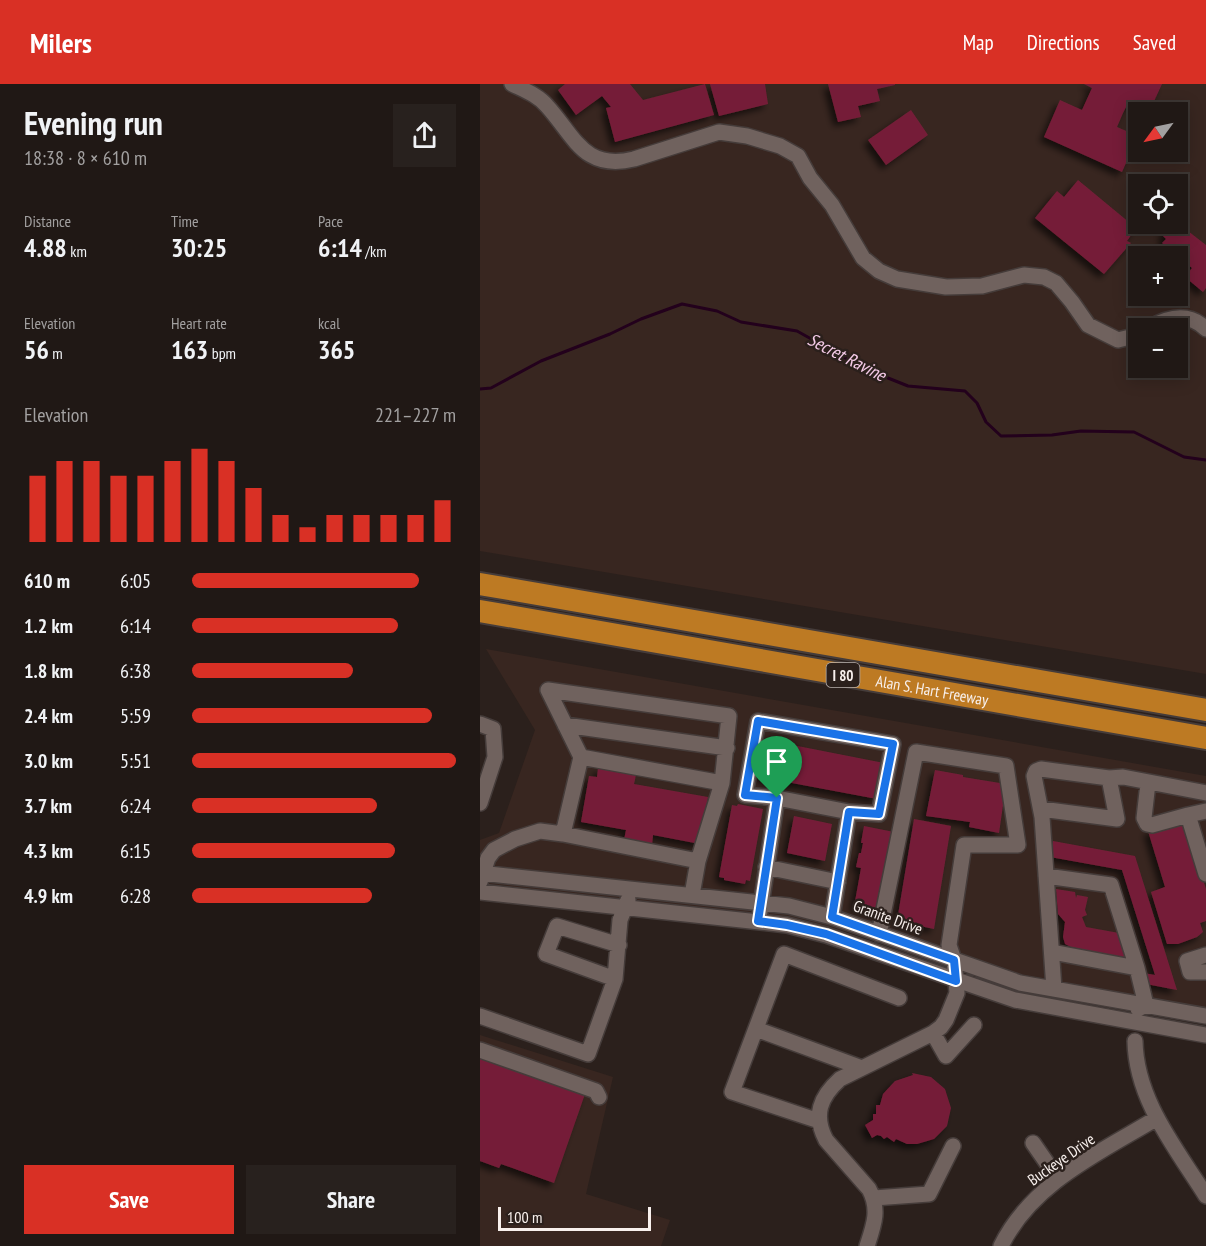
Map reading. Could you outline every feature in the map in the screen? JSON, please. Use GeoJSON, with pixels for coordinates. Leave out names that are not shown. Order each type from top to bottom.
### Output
{"type":"FeatureCollection","features":[{"type":"Feature","properties":{"kind":"highway","name":"Alan S. Hart Freeway"},"geometry":{"type":"LineString","coordinates":[[480,584],[1206,710]]}},
{"type":"Feature","properties":{"kind":"highway","name":"Alan S. Hart Freeway"},"geometry":{"type":"LineString","coordinates":[[480,611],[1206,738]]}},
{"type":"Feature","properties":{"kind":"street"},"geometry":{"type":"LineString","coordinates":[[512,84],[538,97],[548,106],[579,146],[591,156],[605,162],[620,163],[719,132],[747,136],[780,146],[798,156],[810,178],[832,205],[864,258],[879,271],[897,279],[946,287],[982,286],[1024,275],[1044,278],[1056,284],[1088,325],[1118,340],[1128,338]]}},
{"type":"Feature","properties":{"kind":"street"},"geometry":{"type":"LineString","coordinates":[[1188,318],[1197,320],[1206,329]]}},
{"type":"Feature","properties":{"kind":"street"},"geometry":{"type":"LineString","coordinates":[[563,834],[581,757],[548,690],[729,716],[722,783],[698,861],[692,895]]}},
{"type":"Feature","properties":{"kind":"street"},"geometry":{"type":"LineString","coordinates":[[758,721],[893,744],[879,814],[849,812],[777,798],[745,795],[758,721]]}},
{"type":"Feature","properties":{"kind":"street"},"geometry":{"type":"LineString","coordinates":[[480,724],[493,729],[495,758],[480,803]]}},
{"type":"Feature","properties":{"kind":"street"},"geometry":{"type":"LineString","coordinates":[[566,725],[727,748]]}},
{"type":"Feature","properties":{"kind":"street"},"geometry":{"type":"LineString","coordinates":[[867,1246],[875,1222],[874,1198],[862,1180],[826,1140],[819,1121],[822,1102],[832,1086],[840,1079],[933,1033],[946,1020],[957,993],[954,960],[949,945],[964,845],[1018,845],[1006,766],[916,752],[879,934]]}},
{"type":"Feature","properties":{"kind":"street"},"geometry":{"type":"LineString","coordinates":[[581,757],[722,783]]}},
{"type":"Feature","properties":{"kind":"street"},"geometry":{"type":"LineString","coordinates":[[1054,989],[1041,809],[1034,777],[1036,771],[1041,769],[1109,778],[1124,777],[1206,794]]}},
{"type":"Feature","properties":{"kind":"street"},"geometry":{"type":"LineString","coordinates":[[1041,809],[1117,819],[1109,778]]}},
{"type":"Feature","properties":{"kind":"street"},"geometry":{"type":"LineString","coordinates":[[1148,783],[1144,818],[1147,824],[1152,825],[1206,811]]}},
{"type":"Feature","properties":{"kind":"street"},"geometry":{"type":"LineString","coordinates":[[758,921],[777,798]]}},
{"type":"Feature","properties":{"kind":"street"},"geometry":{"type":"LineString","coordinates":[[832,917],[849,812]]}},
{"type":"Feature","properties":{"kind":"street"},"geometry":{"type":"LineString","coordinates":[[1188,814],[1206,874]]}},
{"type":"Feature","properties":{"kind":"street"},"geometry":{"type":"LineString","coordinates":[[481,876],[494,849],[540,831],[698,861]]}},
{"type":"Feature","properties":{"kind":"street"},"geometry":{"type":"LineString","coordinates":[[766,867],[838,882]]}},
{"type":"Feature","properties":{"kind":"street","name":"Granite Drive"},"geometry":{"type":"LineString","coordinates":[[481,876],[789,906],[832,917],[1020,983],[1206,1016]]}},
{"type":"Feature","properties":{"kind":"street"},"geometry":{"type":"LineString","coordinates":[[1046,876],[1111,885],[1146,1005],[1134,1011],[1097,1016]]}},
{"type":"Feature","properties":{"kind":"street"},"geometry":{"type":"LineString","coordinates":[[480,1016],[588,1054],[615,979],[620,921],[624,907],[630,897],[646,891]]}},
{"type":"Feature","properties":{"kind":"street"},"geometry":{"type":"LineString","coordinates":[[480,892],[796,927],[826,934],[1015,1000],[1204,1034]]}},
{"type":"Feature","properties":{"kind":"street"},"geometry":{"type":"LineString","coordinates":[[615,979],[546,954],[557,926],[619,945]]}},
{"type":"Feature","properties":{"kind":"street"},"geometry":{"type":"LineString","coordinates":[[1052,952],[1137,968]]}},
{"type":"Feature","properties":{"kind":"street"},"geometry":{"type":"LineString","coordinates":[[819,1121],[732,1092],[784,954],[899,998]]}},
{"type":"Feature","properties":{"kind":"street"},"geometry":{"type":"LineString","coordinates":[[1206,955],[1187,961],[1190,972],[1206,972]]}},
{"type":"Feature","properties":{"kind":"street"},"geometry":{"type":"LineString","coordinates":[[933,1033],[946,1056],[974,1025]]}},
{"type":"Feature","properties":{"kind":"street"},"geometry":{"type":"LineString","coordinates":[[756,1029],[862,1068]]}},
{"type":"Feature","properties":{"kind":"street"},"geometry":{"type":"LineString","coordinates":[[1135,1041],[1141,1079],[1157,1118],[1206,1196]]}},
{"type":"Feature","properties":{"kind":"street"},"geometry":{"type":"LineString","coordinates":[[480,1050],[596,1091],[599,1097]]}},
{"type":"Feature","properties":{"kind":"street","name":"Buckeye Drive"},"geometry":{"type":"LineString","coordinates":[[1001,1246],[1020,1214],[1042,1191],[1157,1118]]}},
{"type":"Feature","properties":{"kind":"street"},"geometry":{"type":"LineString","coordinates":[[1034,1143],[1058,1179]]}},
{"type":"Feature","properties":{"kind":"street"},"geometry":{"type":"LineString","coordinates":[[874,1198],[929,1194],[953,1146]]}},
{"type":"Feature","properties":{"kind":"shaded area"},"geometry":{"type":"Polygon","coordinates":[[[480,84],[1206,84],[1206,674],[480,551],[480,84]]]}},
{"type":"Feature","properties":{"kind":"shaded area"},"geometry":{"type":"Polygon","coordinates":[[[486,649],[1206,776],[1206,1017],[1021,991],[856,934],[775,916],[480,883],[480,840],[499,833],[535,730],[486,649]]]}},
{"type":"Feature","properties":{"kind":"shaded area"},"geometry":{"type":"Polygon","coordinates":[[[480,1035],[613,1077],[586,1194],[670,1220],[661,1246],[480,1246],[480,1035]]]}},
{"type":"Feature","properties":{"kind":"building"},"geometry":{"type":"Polygon","coordinates":[[[565,84],[630,84],[643,100],[705,84],[714,115],[615,142],[606,108],[611,107],[602,96],[576,115],[558,90],[565,84]]]}},
{"type":"Feature","properties":{"kind":"building"},"geometry":{"type":"Polygon","coordinates":[[[710,84],[765,84],[768,104],[719,116],[710,84]]]}},
{"type":"Feature","properties":{"kind":"building"},"geometry":{"type":"Polygon","coordinates":[[[828,84],[895,85],[877,89],[880,101],[858,106],[861,117],[838,122],[828,84]]]}},
{"type":"Feature","properties":{"kind":"building"},"geometry":{"type":"Polygon","coordinates":[[[1084,84],[1162,84],[1154,102],[1128,102],[1123,113],[1117,127],[1128,132],[1128,158],[1122,172],[1044,137],[1060,100],[1082,110],[1092,88],[1084,84]]]}},
{"type":"Feature","properties":{"kind":"building"},"geometry":{"type":"Polygon","coordinates":[[[911,110],[928,135],[886,165],[868,140],[911,110]]]}},
{"type":"Feature","properties":{"kind":"building"},"geometry":{"type":"Polygon","coordinates":[[[1078,180],[1128,221],[1128,234],[1132,234],[1127,241],[1131,243],[1104,274],[1035,218],[1057,191],[1064,197],[1078,180]]]}},
{"type":"Feature","properties":{"kind":"building"},"geometry":{"type":"Polygon","coordinates":[[[1188,231],[1206,245],[1206,288],[1203,292],[1188,280],[1188,273],[1192,268],[1188,265],[1188,246],[1166,246],[1162,243],[1166,239],[1162,235],[1188,234],[1188,231]]]}},
{"type":"Feature","properties":{"kind":"building"},"geometry":{"type":"Polygon","coordinates":[[[767,740],[884,763],[877,799],[760,777],[767,740]]]}},
{"type":"Feature","properties":{"kind":"building"},"geometry":{"type":"Polygon","coordinates":[[[598,768],[636,775],[634,784],[708,797],[700,844],[653,835],[652,845],[624,840],[626,830],[581,822],[589,776],[597,777],[598,768]]]}},
{"type":"Feature","properties":{"kind":"building"},"geometry":{"type":"Polygon","coordinates":[[[935,770],[1006,784],[999,833],[969,827],[970,822],[926,816],[935,770]]]}},
{"type":"Feature","properties":{"kind":"building"},"geometry":{"type":"Polygon","coordinates":[[[738,804],[763,809],[750,881],[746,880],[745,884],[719,877],[732,805],[737,806],[738,804]]]}},
{"type":"Feature","properties":{"kind":"building"},"geometry":{"type":"Polygon","coordinates":[[[794,816],[832,824],[825,861],[787,853],[794,816]]]}},
{"type":"Feature","properties":{"kind":"building"},"geometry":{"type":"Polygon","coordinates":[[[914,819],[951,826],[934,929],[897,921],[914,819]]]}},
{"type":"Feature","properties":{"kind":"building"},"geometry":{"type":"Polygon","coordinates":[[[1184,819],[1206,889],[1206,921],[1200,923],[1203,932],[1197,937],[1178,944],[1167,944],[1151,892],[1165,887],[1148,831],[1184,819]]]}},
{"type":"Feature","properties":{"kind":"building"},"geometry":{"type":"Polygon","coordinates":[[[864,826],[894,832],[880,909],[854,907],[861,868],[856,867],[863,843],[861,843],[864,826]]]}},
{"type":"Feature","properties":{"kind":"building"},"geometry":{"type":"Polygon","coordinates":[[[1053,841],[1135,856],[1177,990],[1146,984],[1143,973],[1155,975],[1122,870],[1050,857],[1053,841]]]}},
{"type":"Feature","properties":{"kind":"building"},"geometry":{"type":"Polygon","coordinates":[[[1056,889],[1075,892],[1076,898],[1077,895],[1088,897],[1085,910],[1087,915],[1082,917],[1086,927],[1119,933],[1126,958],[1065,944],[1063,937],[1065,922],[1058,914],[1056,889]]]}},
{"type":"Feature","properties":{"kind":"building"},"geometry":{"type":"Polygon","coordinates":[[[480,1057],[585,1094],[554,1183],[501,1164],[499,1168],[480,1161],[480,1057]]]}},
{"type":"Feature","properties":{"kind":"building"},"geometry":{"type":"Polygon","coordinates":[[[912,1073],[931,1077],[945,1089],[951,1108],[947,1126],[934,1139],[917,1144],[907,1144],[896,1139],[894,1142],[887,1137],[884,1139],[877,1135],[872,1138],[865,1125],[873,1120],[876,1105],[880,1105],[883,1094],[895,1081],[913,1075],[912,1073]]]}},
{"type":"Feature","properties":{"kind":"waterway","name":"Secret Ravine"},"geometry":{"type":"LineString","coordinates":[[480,389],[491,388],[541,361],[682,304],[717,311],[741,322],[797,331],[863,368],[908,386],[965,391],[977,403],[986,422],[1001,436],[1052,435],[1081,431],[1134,432],[1184,457],[1206,460]]}},
{"type":"Feature","properties":{"kind":"route"},"geometry":{"type":"LineString","coordinates":[[758,721],[893,744],[879,814],[849,812],[832,917],[954,960],[956,981],[826,934],[758,921],[777,798],[745,795],[758,721]]}}]}
